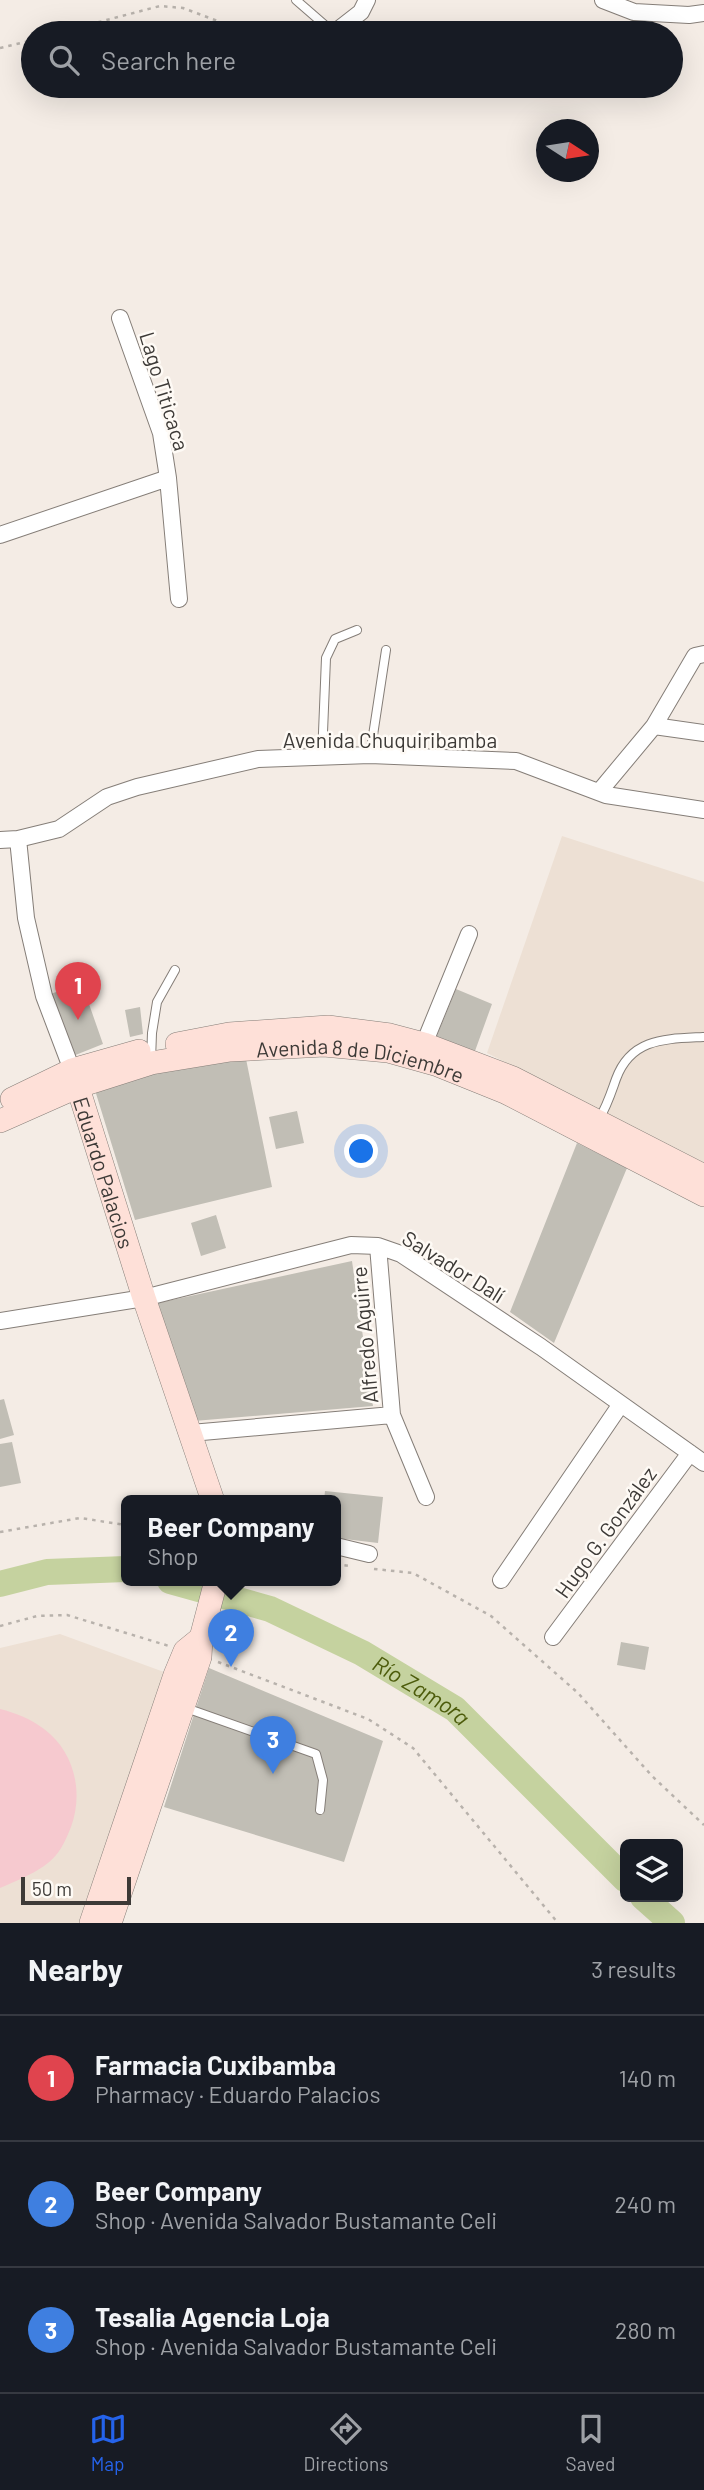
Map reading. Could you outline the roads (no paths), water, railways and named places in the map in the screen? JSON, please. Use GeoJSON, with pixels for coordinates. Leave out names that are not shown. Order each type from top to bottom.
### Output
{"type":"FeatureCollection","features":[{"type":"Feature","properties":{"kind":"main road","name":"Avenida 8 de Diciembre"},"geometry":{"type":"LineString","coordinates":[[0,1105],[75,1078],[229,1034],[328,1027],[390,1035],[424,1044],[513,1078],[704,1195]]}},
{"type":"Feature","properties":{"kind":"main road","name":"Avenida 8 de Diciembre"},"geometry":{"type":"LineString","coordinates":[[151,1056],[324,1045],[388,1051],[438,1065],[704,1176]]}},
{"type":"Feature","properties":{"kind":"main road","name":"Avenida 8 de Diciembre"},"geometry":{"type":"LineString","coordinates":[[0,1121],[75,1078]]}},
{"type":"Feature","properties":{"kind":"main road","name":"Eduardo Palacios"},"geometry":{"type":"LineString","coordinates":[[75,1078],[144,1298],[211,1495]]}},
{"type":"Feature","properties":{"kind":"main road"},"geometry":{"type":"LineString","coordinates":[[110,1923],[183,1707],[215,1586]]}},
{"type":"Feature","properties":{"kind":"main road"},"geometry":{"type":"LineString","coordinates":[[91,1923],[198,1643]]}},
{"type":"Feature","properties":{"kind":"street"},"geometry":{"type":"LineString","coordinates":[[349,21],[361,12],[367,0]]}},
{"type":"Feature","properties":{"kind":"street"},"geometry":{"type":"LineString","coordinates":[[603,0],[634,12],[689,15],[704,13]]}},
{"type":"Feature","properties":{"kind":"street","name":"Lago Titicaca"},"geometry":{"type":"LineString","coordinates":[[120,318],[161,433],[168,478],[179,599]]}},
{"type":"Feature","properties":{"kind":"street"},"geometry":{"type":"LineString","coordinates":[[0,535],[168,478]]}},
{"type":"Feature","properties":{"kind":"street"},"geometry":{"type":"LineString","coordinates":[[599,792],[653,726],[699,655]]}},
{"type":"Feature","properties":{"kind":"street"},"geometry":{"type":"LineString","coordinates":[[653,726],[704,733]]}},
{"type":"Feature","properties":{"kind":"street","name":"Avenida Chuquiribamba"},"geometry":{"type":"LineString","coordinates":[[0,840],[18,839],[59,829],[107,796],[137,787],[258,760],[322,757],[370,755],[516,761],[599,792],[704,810]]}},
{"type":"Feature","properties":{"kind":"street","name":"Eduardo Palacios"},"geometry":{"type":"LineString","coordinates":[[18,839],[26,918],[41,983],[75,1078]]}},
{"type":"Feature","properties":{"kind":"street"},"geometry":{"type":"LineString","coordinates":[[424,1044],[468,934]]}},
{"type":"Feature","properties":{"kind":"street","name":"Salvador Dalí"},"geometry":{"type":"LineString","coordinates":[[0,1321],[144,1298],[351,1245],[378,1246],[401,1254],[541,1347],[704,1463]]}},
{"type":"Feature","properties":{"kind":"street","name":"Alfredo Aguirre"},"geometry":{"type":"LineString","coordinates":[[378,1246],[392,1415],[426,1497]]}},
{"type":"Feature","properties":{"kind":"street"},"geometry":{"type":"LineString","coordinates":[[501,1580],[621,1404]]}},
{"type":"Feature","properties":{"kind":"street"},"geometry":{"type":"LineString","coordinates":[[191,1433],[392,1415]]}},
{"type":"Feature","properties":{"kind":"street","name":"Hugo G. González"},"geometry":{"type":"LineString","coordinates":[[553,1637],[690,1453]]}},
{"type":"Feature","properties":{"kind":"street"},"geometry":{"type":"LineString","coordinates":[[341,1548],[366,1561]]}},
{"type":"Feature","properties":{"kind":"lane"},"geometry":{"type":"LineString","coordinates":[[296,0],[320,21]]}},
{"type":"Feature","properties":{"kind":"lane"},"geometry":{"type":"LineString","coordinates":[[322,757],[320,745],[326,658],[334,639],[358,630]]}},
{"type":"Feature","properties":{"kind":"lane"},"geometry":{"type":"LineString","coordinates":[[370,755],[386,650]]}},
{"type":"Feature","properties":{"kind":"lane"},"geometry":{"type":"LineString","coordinates":[[151,1056],[156,1002],[175,970]]}},
{"type":"Feature","properties":{"kind":"lane"},"geometry":{"type":"LineString","coordinates":[[594,1130],[626,1058],[654,1041],[703,1037]]}},
{"type":"Feature","properties":{"kind":"lane"},"geometry":{"type":"LineString","coordinates":[[183,1707],[316,1754],[323,1780],[320,1810]]}},
{"type":"Feature","properties":{"kind":"waterway","name":"Río Zamora"},"geometry":{"type":"LineString","coordinates":[[0,1584],[47,1572],[121,1569]]}},
{"type":"Feature","properties":{"kind":"waterway","name":"Río Zamora"},"geometry":{"type":"LineString","coordinates":[[188,1586],[270,1609],[362,1653],[455,1709],[620,1874]]}},
{"type":"Feature","properties":{"kind":"waterway","name":"Río Zamora"},"geometry":{"type":"LineString","coordinates":[[649,1902],[672,1923]]}},
{"type":"Feature","properties":{"kind":"place","name":"Farmacia Cuxibamba"},"geometry":{"type":"Point","coordinates":[78,1020]}},
{"type":"Feature","properties":{"kind":"place","name":"Beer Company"},"geometry":{"type":"Point","coordinates":[231,1667]}},
{"type":"Feature","properties":{"kind":"place","name":"Tesalia Agencia Loja"},"geometry":{"type":"Point","coordinates":[273,1774]}}]}
